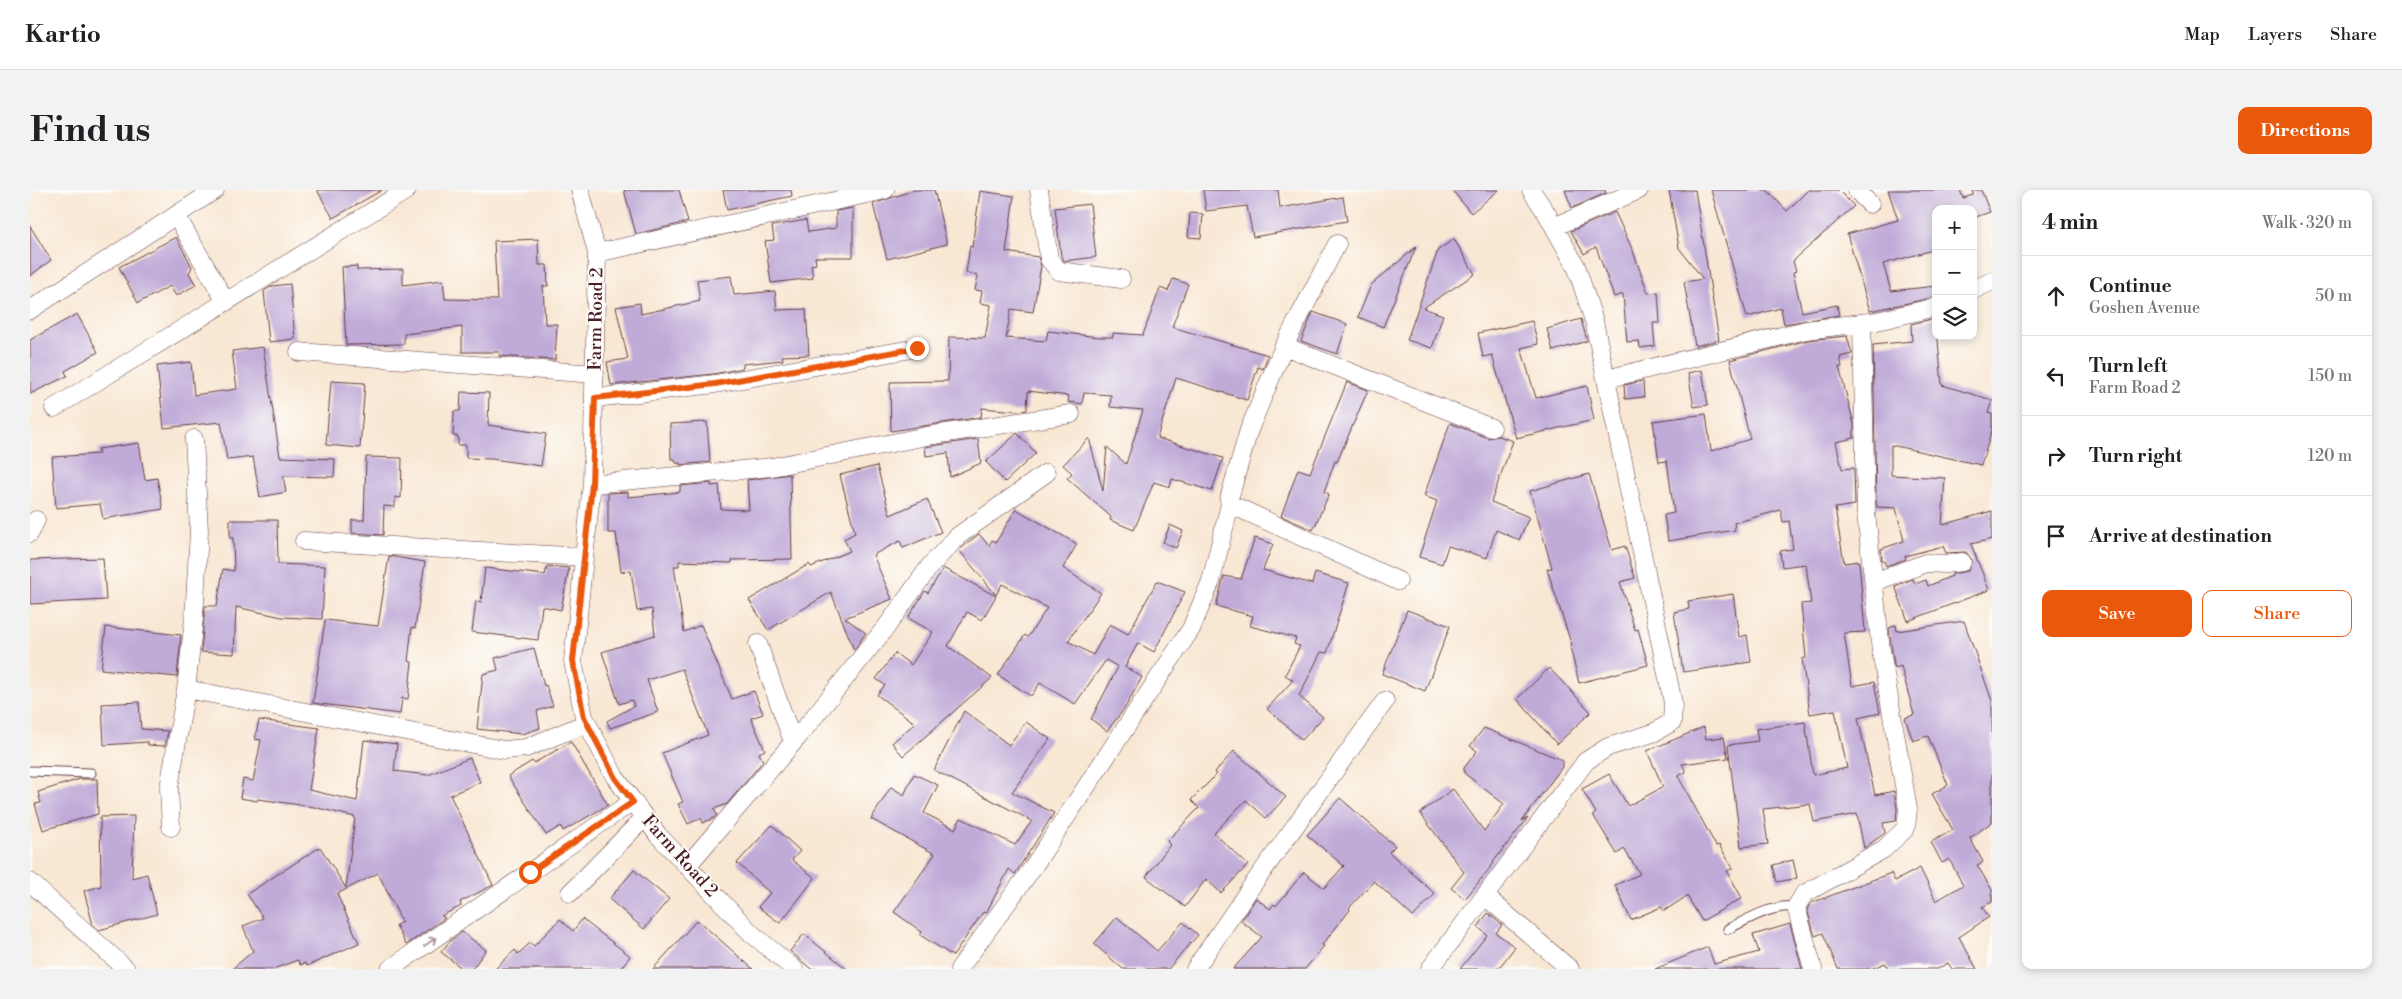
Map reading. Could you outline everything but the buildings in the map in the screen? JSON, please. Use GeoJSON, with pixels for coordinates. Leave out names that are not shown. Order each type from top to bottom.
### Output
{"type":"FeatureCollection","features":[{"type":"Feature","properties":{"kind":"street"},"geometry":{"type":"LineString","coordinates":[[30,310],[216,190]]}},
{"type":"Feature","properties":{"kind":"street"},"geometry":{"type":"LineString","coordinates":[[54,408],[408,190]]}},
{"type":"Feature","properties":{"kind":"street","name":"Farm Road 2"},"geometry":{"type":"LineString","coordinates":[[580,190],[597,253],[592,484],[573,661],[587,723],[615,778],[645,817],[687,866],[751,933],[794,969]]}},
{"type":"Feature","properties":{"kind":"street"},"geometry":{"type":"LineString","coordinates":[[597,253],[885,190]]}},
{"type":"Feature","properties":{"kind":"street"},"geometry":{"type":"LineString","coordinates":[[1039,190],[1049,259],[1059,271],[1121,278]]}},
{"type":"Feature","properties":{"kind":"street"},"geometry":{"type":"LineString","coordinates":[[1430,969],[1586,761],[1608,746],[1653,733],[1672,722],[1673,703],[1594,321],[1576,266],[1531,190]]}},
{"type":"Feature","properties":{"kind":"street"},"geometry":{"type":"LineString","coordinates":[[1554,227],[1639,190]]}},
{"type":"Feature","properties":{"kind":"street"},"geometry":{"type":"LineString","coordinates":[[1856,190],[1870,204]]}},
{"type":"Feature","properties":{"kind":"street"},"geometry":{"type":"LineString","coordinates":[[176,216],[226,302]]}},
{"type":"Feature","properties":{"kind":"street"},"geometry":{"type":"LineString","coordinates":[[959,969],[1029,873],[1191,629],[1211,581],[1230,504],[1229,499],[1249,430],[1284,346],[1337,244]]}},
{"type":"Feature","properties":{"kind":"street"},"geometry":{"type":"LineString","coordinates":[[1977,288],[1992,281]]}},
{"type":"Feature","properties":{"kind":"street"},"geometry":{"type":"LineString","coordinates":[[1606,379],[1806,330],[1862,323],[1932,308]]}},
{"type":"Feature","properties":{"kind":"street"},"geometry":{"type":"LineString","coordinates":[[1813,969],[1796,906],[1804,894],[1884,849],[1906,828],[1908,809],[1881,651],[1866,513],[1862,323]]}},
{"type":"Feature","properties":{"kind":"street"},"geometry":{"type":"LineString","coordinates":[[1284,346],[1492,428]]}},
{"type":"Feature","properties":{"kind":"street"},"geometry":{"type":"LineString","coordinates":[[595,398],[715,384],[917,348]]}},
{"type":"Feature","properties":{"kind":"street"},"geometry":{"type":"LineString","coordinates":[[299,352],[595,374]]}},
{"type":"Feature","properties":{"kind":"street"},"geometry":{"type":"LineString","coordinates":[[592,484],[772,467],[927,436],[1071,414]]}},
{"type":"Feature","properties":{"kind":"street"},"geometry":{"type":"LineString","coordinates":[[171,827],[170,788],[186,689],[194,619],[199,531],[194,439]]}},
{"type":"Feature","properties":{"kind":"street"},"geometry":{"type":"LineString","coordinates":[[687,866],[793,742],[887,626],[930,566],[958,536],[1046,473]]}},
{"type":"Feature","properties":{"kind":"street"},"geometry":{"type":"LineString","coordinates":[[1230,504],[1398,581]]}},
{"type":"Feature","properties":{"kind":"street"},"geometry":{"type":"LineString","coordinates":[[304,541],[584,557]]}},
{"type":"Feature","properties":{"kind":"street"},"geometry":{"type":"LineString","coordinates":[[1874,582],[1926,563],[1945,564],[1962,562]]}},
{"type":"Feature","properties":{"kind":"street"},"geometry":{"type":"LineString","coordinates":[[758,644],[793,742]]}},
{"type":"Feature","properties":{"kind":"street"},"geometry":{"type":"LineString","coordinates":[[186,689],[504,750],[526,748],[587,723]]}},
{"type":"Feature","properties":{"kind":"street"},"geometry":{"type":"LineString","coordinates":[[1195,969],[1249,890],[1384,702]]}},
{"type":"Feature","properties":{"kind":"street"},"geometry":{"type":"LineString","coordinates":[[390,969],[633,802]]}},
{"type":"Feature","properties":{"kind":"street"},"geometry":{"type":"LineString","coordinates":[[570,893],[645,817]]}},
{"type":"Feature","properties":{"kind":"street"},"geometry":{"type":"LineString","coordinates":[[30,882],[122,968]]}},
{"type":"Feature","properties":{"kind":"street"},"geometry":{"type":"LineString","coordinates":[[1484,896],[1570,969]]}},
{"type":"Feature","properties":{"kind":"lane"},"geometry":{"type":"LineString","coordinates":[[30,771],[91,773]]}},
{"type":"Feature","properties":{"kind":"lane"},"geometry":{"type":"LineString","coordinates":[[1728,929],[1774,908],[1786,905],[1796,906]]}},
{"type":"Feature","properties":{"kind":"route"},"geometry":{"type":"LineString","coordinates":[[530,872],[633,802],[615,778],[584,717],[573,661],[592,484],[595,398],[715,384],[917,348]]}}]}
